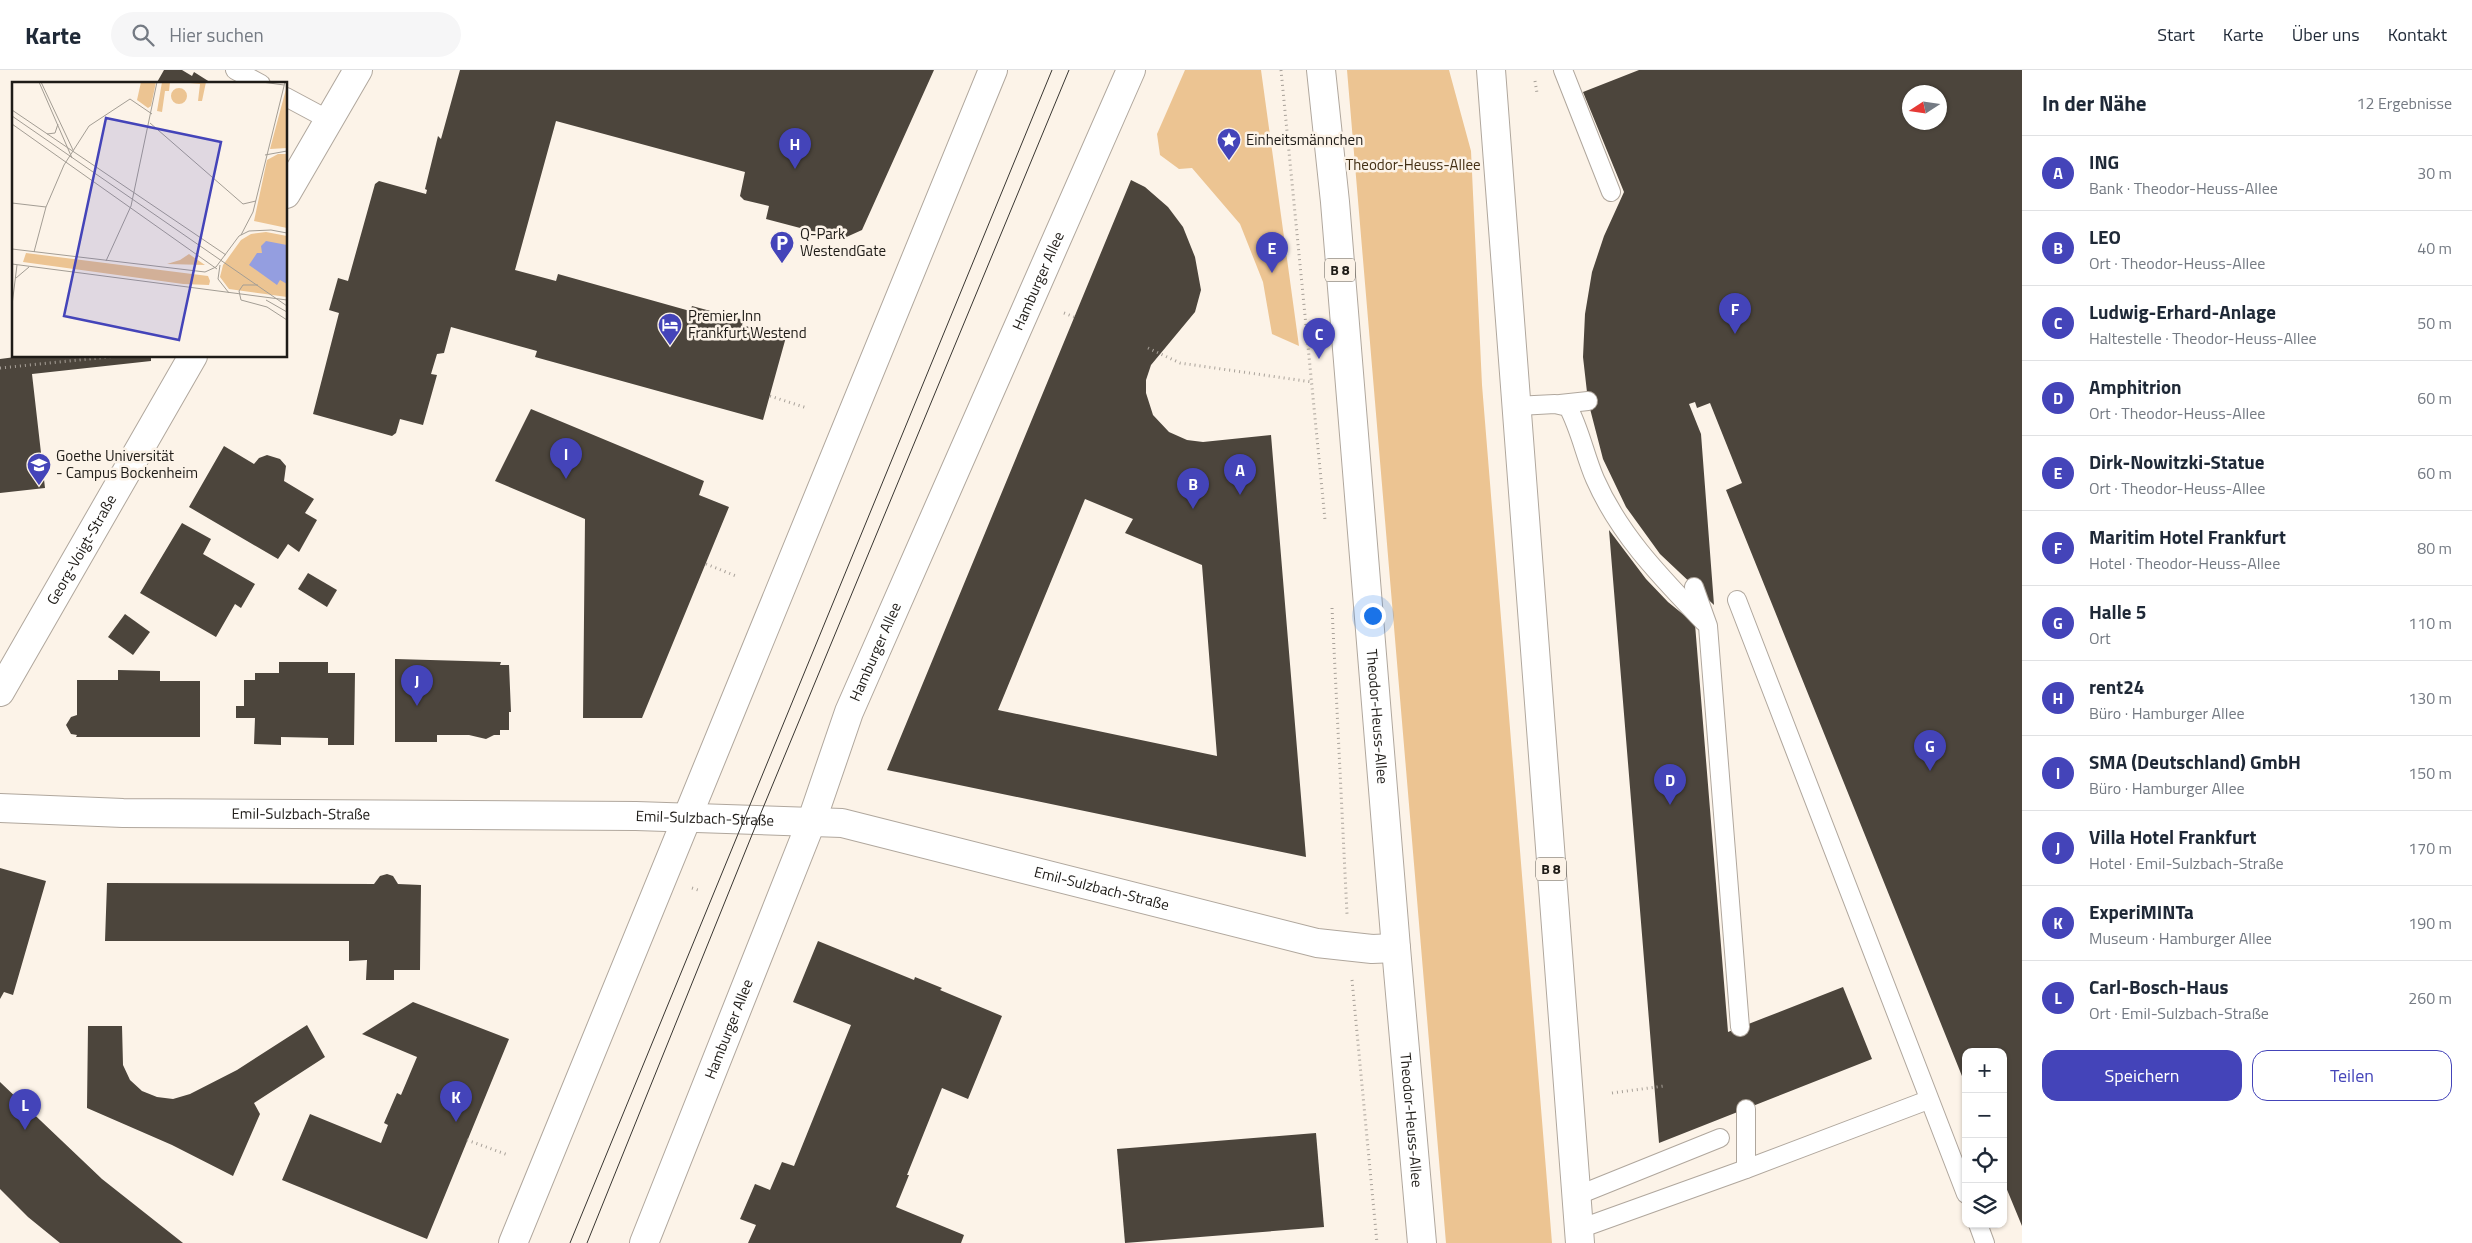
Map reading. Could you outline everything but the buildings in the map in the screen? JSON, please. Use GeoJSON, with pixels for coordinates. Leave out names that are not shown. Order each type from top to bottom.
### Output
{"type":"FeatureCollection","features":[{"type":"Feature","properties":{"kind":"street"},"geometry":{"type":"LineString","coordinates":[[288,191],[358,70]]}},
{"type":"Feature","properties":{"kind":"street"},"geometry":{"type":"LineString","coordinates":[[513,1243],[993,70]]}},
{"type":"Feature","properties":{"kind":"street","name":"Hamburger Allee"},"geometry":{"type":"LineString","coordinates":[[644,1243],[812,820],[849,712],[1131,70]]}},
{"type":"Feature","properties":{"kind":"street","name":"Theodor-Heuss-Allee"},"geometry":{"type":"LineString","coordinates":[[1321,70],[1335,202],[1422,1243]]}},
{"type":"Feature","properties":{"kind":"street","name":"B 8"},"geometry":{"type":"LineString","coordinates":[[1491,70],[1579,1236]]}},
{"type":"Feature","properties":{"kind":"street","name":"Georg-Voigt-Straße"},"geometry":{"type":"LineString","coordinates":[[0,692],[192,358]]}},
{"type":"Feature","properties":{"kind":"street","name":"Emil-Sulzbach-Straße"},"geometry":{"type":"LineString","coordinates":[[0,808],[122,813],[687,818],[842,822],[1317,943],[1349,947],[1396,948]]}},
{"type":"Feature","properties":{"kind":"lane"},"geometry":{"type":"LineString","coordinates":[[235,70],[256,82]]}},
{"type":"Feature","properties":{"kind":"lane"},"geometry":{"type":"LineString","coordinates":[[1563,70],[1611,192]]}},
{"type":"Feature","properties":{"kind":"lane"},"geometry":{"type":"LineString","coordinates":[[288,98],[329,120]]}},
{"type":"Feature","properties":{"kind":"lane"},"geometry":{"type":"LineString","coordinates":[[1517,406],[1588,401]]}},
{"type":"Feature","properties":{"kind":"lane"},"geometry":{"type":"LineString","coordinates":[[1560,404],[1568,407],[1573,415],[1595,480],[1609,508],[1628,536],[1664,581],[1708,626]]}},
{"type":"Feature","properties":{"kind":"lane"},"geometry":{"type":"LineString","coordinates":[[1694,586],[1708,626],[1740,1027]]}},
{"type":"Feature","properties":{"kind":"lane"},"geometry":{"type":"LineString","coordinates":[[1736,600],[1962,1184]]}},
{"type":"Feature","properties":{"kind":"lane"},"geometry":{"type":"LineString","coordinates":[[1579,1236],[1746,1169],[1928,1100]]}},
{"type":"Feature","properties":{"kind":"lane"},"geometry":{"type":"LineString","coordinates":[[1746,1110],[1746,1169]]}},
{"type":"Feature","properties":{"kind":"lane"},"geometry":{"type":"LineString","coordinates":[[1576,1196],[1720,1138]]}},
{"type":"Feature","properties":{"kind":"lane"},"geometry":{"type":"LineString","coordinates":[[1979,1228],[1985,1243]]}},
{"type":"Feature","properties":{"kind":"path"},"geometry":{"type":"LineString","coordinates":[[1281,70],[1326,526]]}},
{"type":"Feature","properties":{"kind":"path"},"geometry":{"type":"LineString","coordinates":[[1064,313],[1074,317]]}},
{"type":"Feature","properties":{"kind":"path"},"geometry":{"type":"LineString","coordinates":[[1148,348],[1180,363],[1312,382]]}},
{"type":"Feature","properties":{"kind":"path"},"geometry":{"type":"LineString","coordinates":[[0,368],[98,358]]}},
{"type":"Feature","properties":{"kind":"path"},"geometry":{"type":"LineString","coordinates":[[770,396],[806,408]]}},
{"type":"Feature","properties":{"kind":"path"},"geometry":{"type":"LineString","coordinates":[[706,564],[736,576]]}},
{"type":"Feature","properties":{"kind":"path"},"geometry":{"type":"LineString","coordinates":[[1332,604],[1349,947],[1377,1243]]}},
{"type":"Feature","properties":{"kind":"path"},"geometry":{"type":"LineString","coordinates":[[1612,1093],[1664,1086]]}},
{"type":"Feature","properties":{"kind":"path"},"geometry":{"type":"LineString","coordinates":[[468,1140],[508,1155]]}},
{"type":"Feature","properties":{"kind":"green space"},"geometry":{"type":"Polygon","coordinates":[[[1185,70],[1261,70],[1299,346],[1272,334],[1263,282],[1240,224],[1192,168],[1179,169],[1160,155],[1157,134],[1185,70]]]}},
{"type":"Feature","properties":{"kind":"green space","name":"Theodor-Heuss-Allee"},"geometry":{"type":"Polygon","coordinates":[[[1347,70],[1449,70],[1471,151],[1482,385],[1552,1243],[1446,1243],[1347,70]]]}},
{"type":"Feature","properties":{"kind":"tram line"},"geometry":{"type":"LineString","coordinates":[[570,1243],[1052,70]]}},
{"type":"Feature","properties":{"kind":"tram line"},"geometry":{"type":"LineString","coordinates":[[587,1243],[758,820],[1069,70]]}},
{"type":"Feature","properties":{"kind":"place","name":"Einheitsmännchen"},"geometry":{"type":"Point","coordinates":[1229,161]}},
{"type":"Feature","properties":{"kind":"place","name":"rent24"},"geometry":{"type":"Point","coordinates":[795,169]}},
{"type":"Feature","properties":{"kind":"place","name":"Q-Park WestendGate"},"geometry":{"type":"Point","coordinates":[782,264]}},
{"type":"Feature","properties":{"kind":"place","name":"Dirk-Nowitzki-Statue"},"geometry":{"type":"Point","coordinates":[1272,273]}},
{"type":"Feature","properties":{"kind":"place","name":"Maritim Hotel Frankfurt"},"geometry":{"type":"Point","coordinates":[1735,334]}},
{"type":"Feature","properties":{"kind":"place","name":"Premier Inn Frankfurt Westend"},"geometry":{"type":"Point","coordinates":[670,346]}},
{"type":"Feature","properties":{"kind":"place","name":"Ludwig-Erhard-Anlage"},"geometry":{"type":"Point","coordinates":[1319,359]}},
{"type":"Feature","properties":{"kind":"place","name":"SMA (Deutschland) GmbH"},"geometry":{"type":"Point","coordinates":[566,479]}},
{"type":"Feature","properties":{"kind":"place","name":"Goethe Universität - Campus Bockenheim"},"geometry":{"type":"Point","coordinates":[39,486]}},
{"type":"Feature","properties":{"kind":"place","name":"ING"},"geometry":{"type":"Point","coordinates":[1240,495]}},
{"type":"Feature","properties":{"kind":"place","name":"LEO"},"geometry":{"type":"Point","coordinates":[1193,509]}},
{"type":"Feature","properties":{"kind":"place","name":"Villa Hotel Frankfurt"},"geometry":{"type":"Point","coordinates":[417,706]}},
{"type":"Feature","properties":{"kind":"place","name":"Halle 5"},"geometry":{"type":"Point","coordinates":[1930,771]}},
{"type":"Feature","properties":{"kind":"place","name":"Amphitrion"},"geometry":{"type":"Point","coordinates":[1670,805]}},
{"type":"Feature","properties":{"kind":"place","name":"ExperiMINTa"},"geometry":{"type":"Point","coordinates":[456,1122]}},
{"type":"Feature","properties":{"kind":"place","name":"Carl-Bosch-Haus"},"geometry":{"type":"Point","coordinates":[25,1130]}}]}
